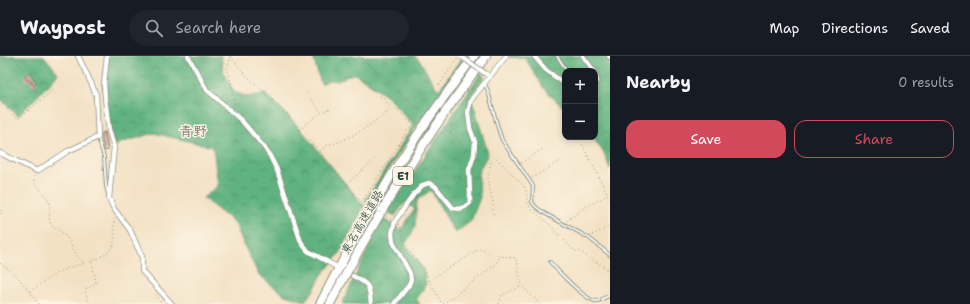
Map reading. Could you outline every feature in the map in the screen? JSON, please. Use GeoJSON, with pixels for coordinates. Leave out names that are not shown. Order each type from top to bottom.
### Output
{"type":"FeatureCollection","features":[{"type":"Feature","properties":{"kind":"highway","name":"東名高速道路"},"geometry":{"type":"LineString","coordinates":[[320,304],[364,221],[392,175],[449,90],[474,56]]}},
{"type":"Feature","properties":{"kind":"highway","name":"東名高速道路"},"geometry":{"type":"LineString","coordinates":[[330,304],[372,227],[400,180],[452,102],[486,56]]}},
{"type":"Feature","properties":{"kind":"street"},"geometry":{"type":"LineString","coordinates":[[0,153],[37,170],[68,151],[98,137],[96,95],[78,56]]}},
{"type":"Feature","properties":{"kind":"street"},"geometry":{"type":"LineString","coordinates":[[107,56],[104,84],[105,98],[109,131],[114,147],[109,198],[114,209],[130,230],[142,257],[142,271],[172,304]]}},
{"type":"Feature","properties":{"kind":"street"},"geometry":{"type":"LineString","coordinates":[[188,56],[207,90],[242,121],[270,156],[277,170],[301,242],[308,251],[335,266]]}},
{"type":"Feature","properties":{"kind":"street"},"geometry":{"type":"LineString","coordinates":[[461,56],[487,75]]}},
{"type":"Feature","properties":{"kind":"street"},"geometry":{"type":"LineString","coordinates":[[394,304],[411,280],[410,273],[393,242],[392,233],[395,221],[414,194],[423,185],[429,183],[435,186],[453,208],[460,209],[470,203],[469,170],[474,155],[475,142],[470,128],[468,112],[471,100],[484,83],[487,75],[506,56]]}},
{"type":"Feature","properties":{"kind":"street"},"geometry":{"type":"LineString","coordinates":[[534,56],[546,70],[562,82]]}},
{"type":"Feature","properties":{"kind":"street"},"geometry":{"type":"LineString","coordinates":[[583,56],[592,68]]}},
{"type":"Feature","properties":{"kind":"street"},"geometry":{"type":"LineString","coordinates":[[353,276],[364,282],[369,288],[371,304]]}},
{"type":"Feature","properties":{"kind":"lane"},"geometry":{"type":"LineString","coordinates":[[557,56],[565,68]]}},
{"type":"Feature","properties":{"kind":"lane"},"geometry":{"type":"LineString","coordinates":[[484,83],[488,91],[502,140],[533,186],[532,202],[536,207],[589,238],[610,255]]}},
{"type":"Feature","properties":{"kind":"lane"},"geometry":{"type":"LineString","coordinates":[[98,137],[104,157],[106,186],[109,198]]}},
{"type":"Feature","properties":{"kind":"lane"},"geometry":{"type":"LineString","coordinates":[[550,262],[579,291],[593,301],[597,301],[610,294]]}},
{"type":"Feature","properties":{"kind":"path"},"geometry":{"type":"LineString","coordinates":[[13,56],[24,70]]}},
{"type":"Feature","properties":{"kind":"path"},"geometry":{"type":"LineString","coordinates":[[358,56],[386,78],[409,101],[424,113]]}},
{"type":"Feature","properties":{"kind":"path"},"geometry":{"type":"LineString","coordinates":[[439,85],[461,56]]}},
{"type":"Feature","properties":{"kind":"path"},"geometry":{"type":"LineString","coordinates":[[234,113],[233,90],[227,68],[231,57],[247,76],[281,108],[362,202],[395,221],[400,226],[405,245],[423,269],[443,304],[494,266],[500,257]]}},
{"type":"Feature","properties":{"kind":"path"},"geometry":{"type":"LineString","coordinates":[[341,78],[358,76],[413,126],[407,131],[362,202]]}},
{"type":"Feature","properties":{"kind":"path"},"geometry":{"type":"LineString","coordinates":[[0,99],[14,118],[18,119],[53,90]]}},
{"type":"Feature","properties":{"kind":"path"},"geometry":{"type":"LineString","coordinates":[[306,92],[322,113]]}},
{"type":"Feature","properties":{"kind":"path"},"geometry":{"type":"LineString","coordinates":[[320,152],[329,144],[337,143],[346,139],[369,126],[392,107]]}},
{"type":"Feature","properties":{"kind":"path"},"geometry":{"type":"LineString","coordinates":[[299,130],[313,118],[332,108]]}},
{"type":"Feature","properties":{"kind":"path"},"geometry":{"type":"LineString","coordinates":[[444,127],[460,141],[459,151],[450,170],[470,203]]}},
{"type":"Feature","properties":{"kind":"path"},"geometry":{"type":"LineString","coordinates":[[564,224],[582,209],[608,194],[581,142]]}},
{"type":"Feature","properties":{"kind":"path"},"geometry":{"type":"LineString","coordinates":[[518,165],[544,148]]}},
{"type":"Feature","properties":{"kind":"path"},"geometry":{"type":"LineString","coordinates":[[493,214],[493,201],[488,184],[492,156],[495,157],[524,186],[526,189],[527,201],[531,209],[547,222],[574,251],[579,251],[610,271]]}},
{"type":"Feature","properties":{"kind":"path"},"geometry":{"type":"LineString","coordinates":[[346,184],[375,159]]}},
{"type":"Feature","properties":{"kind":"path"},"geometry":{"type":"LineString","coordinates":[[529,180],[560,161]]}},
{"type":"Feature","properties":{"kind":"path"},"geometry":{"type":"LineString","coordinates":[[37,170],[34,182],[50,203],[49,220],[52,226],[63,233],[77,256],[84,263]]}},
{"type":"Feature","properties":{"kind":"path"},"geometry":{"type":"LineString","coordinates":[[531,209],[532,202]]}},
{"type":"Feature","properties":{"kind":"path"},"geometry":{"type":"LineString","coordinates":[[30,292],[62,270],[92,261],[108,252],[113,246],[115,231],[114,209]]}},
{"type":"Feature","properties":{"kind":"path"},"geometry":{"type":"LineString","coordinates":[[0,210],[2,213],[0,216]]}},
{"type":"Feature","properties":{"kind":"path"},"geometry":{"type":"LineString","coordinates":[[589,238],[610,227]]}},
{"type":"Feature","properties":{"kind":"path"},"geometry":{"type":"LineString","coordinates":[[429,280],[480,250],[500,257],[507,256],[516,258],[522,286],[540,304]]}},
{"type":"Feature","properties":{"kind":"path"},"geometry":{"type":"LineString","coordinates":[[90,304],[86,289],[96,283],[92,261]]}},
{"type":"Feature","properties":{"kind":"path"},"geometry":{"type":"LineString","coordinates":[[0,263],[18,278],[39,304]]}},
{"type":"Feature","properties":{"kind":"path"},"geometry":{"type":"LineString","coordinates":[[499,304],[502,295],[522,286]]}},
{"type":"Feature","properties":{"kind":"path"},"geometry":{"type":"LineString","coordinates":[[288,299],[294,298],[302,300],[302,304]]}},
{"type":"Feature","properties":{"kind":"green space"},"geometry":{"type":"Polygon","coordinates":[[[0,56],[44,56],[58,73],[18,116],[0,98],[0,56]]]}},
{"type":"Feature","properties":{"kind":"green space"},"geometry":{"type":"Polygon","coordinates":[[[107,56],[221,56],[223,71],[234,92],[248,97],[265,93],[296,124],[365,206],[340,253],[321,276],[314,290],[305,301],[285,295],[259,275],[235,223],[203,198],[218,186],[213,147],[154,133],[120,143],[114,147],[103,89],[107,56]]]}},
{"type":"Feature","properties":{"kind":"green space"},"geometry":{"type":"Polygon","coordinates":[[[310,56],[415,56],[420,61],[439,90],[461,59],[463,61],[425,113],[368,202],[365,201],[413,126],[388,96],[354,73],[338,81],[329,80],[321,84],[314,60],[310,56]]]}},
{"type":"Feature","properties":{"kind":"green space"},"geometry":{"type":"Polygon","coordinates":[[[610,56],[610,169],[605,155],[595,140],[598,140],[598,68],[562,68],[562,106],[545,90],[525,58],[509,57],[610,56]]]}},
{"type":"Feature","properties":{"kind":"green space"},"geometry":{"type":"Polygon","coordinates":[[[481,73],[485,77],[470,97],[488,154],[478,172],[480,197],[471,221],[455,233],[431,190],[417,200],[415,227],[405,245],[423,269],[426,283],[416,299],[420,304],[342,304],[383,218],[401,230],[415,209],[405,202],[395,216],[387,212],[481,73]]]}},
{"type":"Feature","properties":{"kind":"building"},"geometry":{"type":"Polygon","coordinates":[[[30,72],[37,83],[34,86],[29,80],[27,81],[24,76],[30,72]]]}},
{"type":"Feature","properties":{"kind":"building"},"geometry":{"type":"Polygon","coordinates":[[[105,132],[108,150],[105,151],[102,133],[105,132]]]}},
{"type":"Feature","properties":{"kind":"district","name":"青野"},"geometry":{"type":"Point","coordinates":[193,131]}}]}
